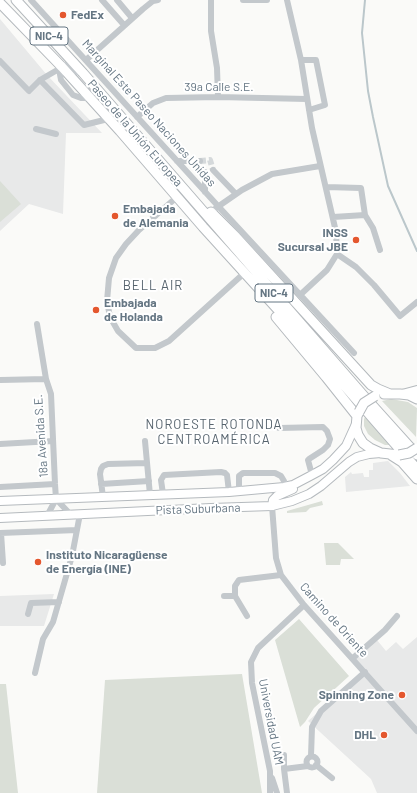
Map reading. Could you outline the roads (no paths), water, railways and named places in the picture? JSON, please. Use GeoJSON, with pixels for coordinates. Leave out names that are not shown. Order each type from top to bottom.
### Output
{"type":"FeatureCollection","features":[{"type":"Feature","properties":{"kind":"highway","name":"Paseo de la Unión Europea"},"geometry":{"type":"LineString","coordinates":[[18,1],[157,157],[359,398]]}},
{"type":"Feature","properties":{"kind":"highway","name":"Paseo de la Unión Europea"},"geometry":{"type":"LineString","coordinates":[[0,3],[90,98],[281,314],[359,398]]}},
{"type":"Feature","properties":{"kind":"highway"},"geometry":{"type":"LineString","coordinates":[[186,191],[214,209],[236,237],[370,385],[378,390],[394,394]]}},
{"type":"Feature","properties":{"kind":"highway","name":"Paseo de la Unión Europea"},"geometry":{"type":"LineString","coordinates":[[203,227],[224,257],[326,377],[357,417],[357,432],[361,440],[370,448],[381,453],[395,455]]}},
{"type":"Feature","properties":{"kind":"highway"},"geometry":{"type":"LineString","coordinates":[[357,417],[364,403],[375,396],[394,394],[409,395],[417,399]]}},
{"type":"Feature","properties":{"kind":"highway","name":"NIC-4"},"geometry":{"type":"LineString","coordinates":[[359,398],[417,454]]}},
{"type":"Feature","properties":{"kind":"highway","name":"NIC-4"},"geometry":{"type":"LineString","coordinates":[[359,398],[417,469]]}},
{"type":"Feature","properties":{"kind":"highway"},"geometry":{"type":"LineString","coordinates":[[395,455],[409,452],[417,448]]}},
{"type":"Feature","properties":{"kind":"highway"},"geometry":{"type":"LineString","coordinates":[[395,455],[417,479]]}},
{"type":"Feature","properties":{"kind":"main road"},"geometry":{"type":"LineString","coordinates":[[394,394],[408,393],[417,390]]}},
{"type":"Feature","properties":{"kind":"main road","name":"Pista Suburbana"},"geometry":{"type":"LineString","coordinates":[[0,501],[229,492],[284,487],[292,485],[323,469],[333,460],[346,446],[357,417]]}},
{"type":"Feature","properties":{"kind":"main road","name":"Pista Suburbana"},"geometry":{"type":"LineString","coordinates":[[0,518],[272,506],[292,502],[309,494],[348,467],[357,457],[381,453]]}},
{"type":"Feature","properties":{"kind":"main road"},"geometry":{"type":"LineString","coordinates":[[272,506],[277,496],[301,486],[323,469]]}},
{"type":"Feature","properties":{"kind":"street","name":"Marginal Este Paseo Naciones Unidas"},"geometry":{"type":"LineString","coordinates":[[31,0],[205,192],[214,209],[300,295],[354,353]]}},
{"type":"Feature","properties":{"kind":"street"},"geometry":{"type":"LineString","coordinates":[[102,0],[124,25]]}},
{"type":"Feature","properties":{"kind":"street"},"geometry":{"type":"LineString","coordinates":[[117,0],[132,18]]}},
{"type":"Feature","properties":{"kind":"street"},"geometry":{"type":"LineString","coordinates":[[86,60],[132,18],[153,1],[158,0]]}},
{"type":"Feature","properties":{"kind":"street"},"geometry":{"type":"LineString","coordinates":[[211,0],[211,31],[217,68],[218,97]]}},
{"type":"Feature","properties":{"kind":"street"},"geometry":{"type":"LineString","coordinates":[[243,0],[267,0]]}},
{"type":"Feature","properties":{"kind":"street"},"geometry":{"type":"LineString","coordinates":[[287,0],[301,60],[320,166],[336,232],[337,254],[327,270],[300,295]]}},
{"type":"Feature","properties":{"kind":"street"},"geometry":{"type":"LineString","coordinates":[[301,60],[316,60],[326,105],[309,110]]}},
{"type":"Feature","properties":{"kind":"street"},"geometry":{"type":"LineString","coordinates":[[0,61],[29,91],[40,80],[65,65],[74,71],[82,73]]}},
{"type":"Feature","properties":{"kind":"street"},"geometry":{"type":"LineString","coordinates":[[40,80],[84,125],[108,119]]}},
{"type":"Feature","properties":{"kind":"street","name":"39a Calle S.E."},"geometry":{"type":"LineString","coordinates":[[137,117],[153,103],[166,98],[218,97],[307,99]]}},
{"type":"Feature","properties":{"kind":"street"},"geometry":{"type":"LineString","coordinates":[[36,129],[56,134]]}},
{"type":"Feature","properties":{"kind":"street"},"geometry":{"type":"LineString","coordinates":[[157,157],[166,149]]}},
{"type":"Feature","properties":{"kind":"street"},"geometry":{"type":"LineString","coordinates":[[177,161],[200,161]]}},
{"type":"Feature","properties":{"kind":"street"},"geometry":{"type":"LineString","coordinates":[[214,209],[236,194],[272,174],[320,166]]}},
{"type":"Feature","properties":{"kind":"street"},"geometry":{"type":"LineString","coordinates":[[213,170],[236,194]]}},
{"type":"Feature","properties":{"kind":"street"},"geometry":{"type":"LineString","coordinates":[[205,172],[205,192]]}},
{"type":"Feature","properties":{"kind":"street"},"geometry":{"type":"LineString","coordinates":[[326,188],[361,188],[365,215],[373,228],[380,250]]}},
{"type":"Feature","properties":{"kind":"street"},"geometry":{"type":"LineString","coordinates":[[177,197],[139,230],[116,258],[108,278],[107,302],[110,317],[118,331],[136,348],[155,348],[169,341],[241,276]]}},
{"type":"Feature","properties":{"kind":"street"},"geometry":{"type":"LineString","coordinates":[[333,217],[365,215]]}},
{"type":"Feature","properties":{"kind":"street"},"geometry":{"type":"LineString","coordinates":[[337,254],[356,267],[374,285],[400,316],[417,302]]}},
{"type":"Feature","properties":{"kind":"street","name":"18a Avenida S.E."},"geometry":{"type":"LineString","coordinates":[[37,324],[46,380],[51,394],[56,499]]}},
{"type":"Feature","properties":{"kind":"street"},"geometry":{"type":"LineString","coordinates":[[0,380],[46,380]]}},
{"type":"Feature","properties":{"kind":"street"},"geometry":{"type":"LineString","coordinates":[[279,428],[323,427],[327,431],[330,439],[328,444],[323,450],[308,460],[312,475]]}},
{"type":"Feature","properties":{"kind":"street"},"geometry":{"type":"LineString","coordinates":[[0,444],[53,441]]}},
{"type":"Feature","properties":{"kind":"street"},"geometry":{"type":"LineString","coordinates":[[145,441],[150,495]]}},
{"type":"Feature","properties":{"kind":"street"},"geometry":{"type":"LineString","coordinates":[[103,497],[100,474],[103,466],[108,464],[147,463]]}},
{"type":"Feature","properties":{"kind":"street"},"geometry":{"type":"LineString","coordinates":[[163,494],[161,480],[164,475],[191,473],[225,473],[227,475],[229,492]]}},
{"type":"Feature","properties":{"kind":"street"},"geometry":{"type":"LineString","coordinates":[[239,491],[240,476],[243,473],[275,473],[284,481],[284,487]]}},
{"type":"Feature","properties":{"kind":"street"},"geometry":{"type":"LineString","coordinates":[[102,484],[149,481]]}},
{"type":"Feature","properties":{"kind":"street"},"geometry":{"type":"LineString","coordinates":[[0,487],[55,484]]}},
{"type":"Feature","properties":{"kind":"street"},"geometry":{"type":"LineString","coordinates":[[10,487],[10,500]]}},
{"type":"Feature","properties":{"kind":"street"},"geometry":{"type":"LineString","coordinates":[[35,673],[43,639],[53,622],[75,557],[77,530],[76,515],[56,499],[46,516]]}},
{"type":"Feature","properties":{"kind":"street","name":"Camino de Oriente"},"geometry":{"type":"LineString","coordinates":[[272,506],[276,554],[281,575],[304,605],[416,728]]}},
{"type":"Feature","properties":{"kind":"street"},"geometry":{"type":"LineString","coordinates":[[3,563],[1,533],[77,530]]}},
{"type":"Feature","properties":{"kind":"street"},"geometry":{"type":"LineString","coordinates":[[247,616],[236,596],[235,586],[239,580],[281,575]]}},
{"type":"Feature","properties":{"kind":"street"},"geometry":{"type":"LineString","coordinates":[[224,596],[236,596]]}},
{"type":"Feature","properties":{"kind":"street"},"geometry":{"type":"LineString","coordinates":[[28,614],[31,603],[59,602]]}},
{"type":"Feature","properties":{"kind":"street","name":"Universidad UAM"},"geometry":{"type":"LineString","coordinates":[[270,793],[270,771],[252,683],[251,662],[258,648],[304,605]]}},
{"type":"Feature","properties":{"kind":"street"},"geometry":{"type":"LineString","coordinates":[[353,658],[385,630],[397,616]]}},
{"type":"Feature","properties":{"kind":"street"},"geometry":{"type":"LineString","coordinates":[[316,765],[311,767],[308,761],[312,727],[320,712],[365,672]]}},
{"type":"Feature","properties":{"kind":"street"},"geometry":{"type":"LineString","coordinates":[[284,755],[287,793]]}},
{"type":"Feature","properties":{"kind":"street"},"geometry":{"type":"LineString","coordinates":[[284,769],[316,759],[316,765]]}},
{"type":"Feature","properties":{"kind":"street"},"geometry":{"type":"LineString","coordinates":[[316,765],[332,778]]}},
{"type":"Feature","properties":{"kind":"street"},"geometry":{"type":"LineString","coordinates":[[270,771],[277,793]]}},
{"type":"Feature","properties":{"kind":"waterway"},"geometry":{"type":"LineString","coordinates":[[365,0],[362,33],[368,91],[373,117],[388,186],[417,251]]}},
{"type":"Feature","properties":{"kind":"tunnel"},"geometry":{"type":"LineString","coordinates":[[200,161],[210,160],[213,170]]}},
{"type":"Feature","properties":{"kind":"place","name":"FedEx"},"geometry":{"type":"Point","coordinates":[63,15]}},
{"type":"Feature","properties":{"kind":"place","name":"Embajada de Alemania"},"geometry":{"type":"Point","coordinates":[115,216]}},
{"type":"Feature","properties":{"kind":"place","name":"INSS Sucursal JBE"},"geometry":{"type":"Point","coordinates":[356,240]}},
{"type":"Feature","properties":{"kind":"place","name":"Embajada de Holanda"},"geometry":{"type":"Point","coordinates":[96,310]}},
{"type":"Feature","properties":{"kind":"place","name":"Instituto Nicaragüense de Energía (INE)"},"geometry":{"type":"Point","coordinates":[38,562]}},
{"type":"Feature","properties":{"kind":"place","name":"Spinning Zone"},"geometry":{"type":"Point","coordinates":[402,695]}},
{"type":"Feature","properties":{"kind":"place","name":"DHL"},"geometry":{"type":"Point","coordinates":[384,735]}},
{"type":"Feature","properties":{"kind":"district","name":"BELL AIR"},"geometry":{"type":"Point","coordinates":[153,286]}},
{"type":"Feature","properties":{"kind":"district","name":"NOROESTE ROTONDA CENTROAMÉRICA"},"geometry":{"type":"Point","coordinates":[214,432]}}]}
